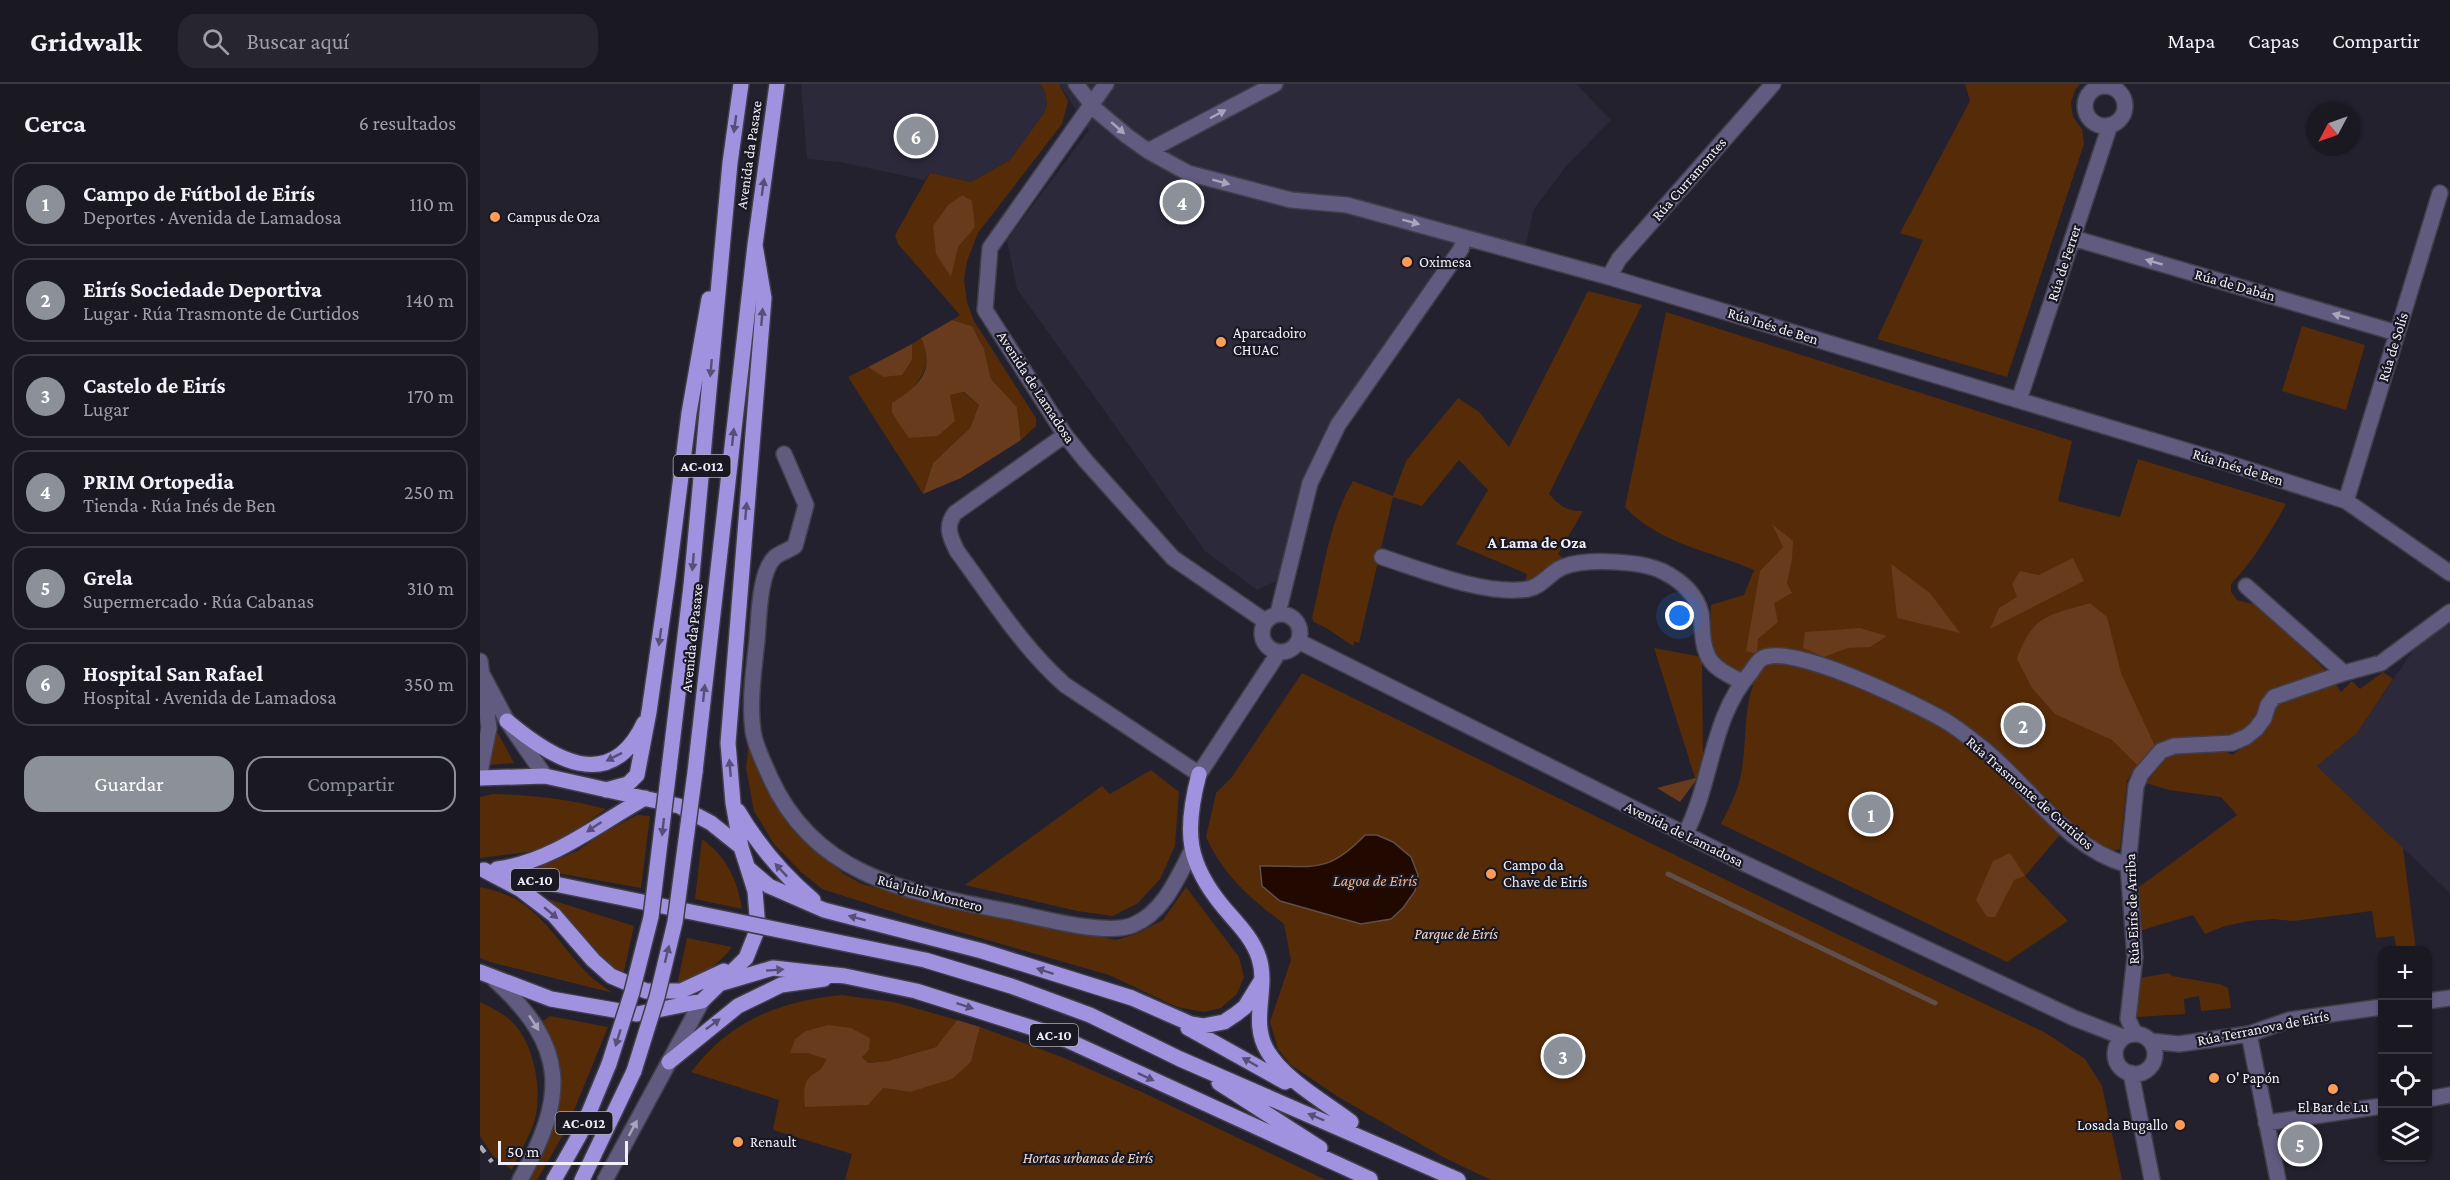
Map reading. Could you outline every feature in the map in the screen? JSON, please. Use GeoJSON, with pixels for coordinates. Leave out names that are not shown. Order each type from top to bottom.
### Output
{"type":"FeatureCollection","features":[{"type":"Feature","properties":{"kind":"main road","name":"Avenida da Pasaxe"},"geometry":{"type":"LineString","coordinates":[[554,1180],[580,1134],[609,1064],[632,992],[651,917],[691,586],[730,163],[741,84]]}},
{"type":"Feature","properties":{"kind":"main road","name":"Avenida da Pasaxe"},"geometry":{"type":"LineString","coordinates":[[582,1180],[634,1071],[657,997],[675,922],[695,772],[755,245],[777,84]]}},
{"type":"Feature","properties":{"kind":"main road"},"geometry":{"type":"LineString","coordinates":[[606,790],[628,784],[637,775],[649,712],[689,413],[730,163]]}},
{"type":"Feature","properties":{"kind":"main road"},"geometry":{"type":"LineString","coordinates":[[480,972],[495,980],[551,999],[637,1014],[702,1000],[746,958],[758,928],[755,891],[741,847],[733,803],[728,744],[764,298],[755,245]]}},
{"type":"Feature","properties":{"kind":"main road"},"geometry":{"type":"LineString","coordinates":[[507,721],[534,744],[556,756],[579,765],[601,764],[625,752],[641,730],[649,712]]}},
{"type":"Feature","properties":{"kind":"main road"},"geometry":{"type":"LineString","coordinates":[[1199,774],[1190,815],[1191,852],[1202,878],[1251,942],[1259,956],[1261,981],[1258,1023],[1266,1049],[1277,1066],[1351,1122]]}},
{"type":"Feature","properties":{"kind":"main road"},"geometry":{"type":"LineString","coordinates":[[480,778],[545,776],[679,806],[711,823],[741,847]]}},
{"type":"Feature","properties":{"kind":"main road"},"geometry":{"type":"LineString","coordinates":[[482,869],[510,867],[552,852],[645,798]]}},
{"type":"Feature","properties":{"kind":"main road","name":"AC-10"},"geometry":{"type":"LineString","coordinates":[[733,803],[756,840],[773,861],[796,886],[824,910]]}},
{"type":"Feature","properties":{"kind":"main road"},"geometry":{"type":"LineString","coordinates":[[482,869],[520,890],[554,915],[593,960],[611,976],[646,991],[681,991],[711,979],[746,958]]}},
{"type":"Feature","properties":{"kind":"main road","name":"AC-10"},"geometry":{"type":"LineString","coordinates":[[482,869],[925,960],[1011,986],[1090,1015],[1180,1059],[1458,1180]]}},
{"type":"Feature","properties":{"kind":"main road","name":"AC-10"},"geometry":{"type":"LineString","coordinates":[[749,869],[769,886],[824,910],[982,951],[1100,990],[1206,1037],[1408,1157]]}},
{"type":"Feature","properties":{"kind":"main road","name":"AC-10"},"geometry":{"type":"LineString","coordinates":[[718,984],[774,968],[845,976],[916,991],[1058,1036],[1370,1180]]}},
{"type":"Feature","properties":{"kind":"main road"},"geometry":{"type":"LineString","coordinates":[[669,1062],[738,1005],[781,986],[845,976]]}},
{"type":"Feature","properties":{"kind":"main road"},"geometry":{"type":"LineString","coordinates":[[1100,990],[1132,998],[1180,1020],[1203,1026],[1224,1022],[1236,1014],[1245,1006],[1261,981]]}},
{"type":"Feature","properties":{"kind":"main road","name":"AC-10"},"geometry":{"type":"LineString","coordinates":[[1180,1059],[1370,1180]]}},
{"type":"Feature","properties":{"kind":"street"},"geometry":{"type":"LineString","coordinates":[[1078,86],[1100,84]]}},
{"type":"Feature","properties":{"kind":"street","name":"Avenida de Lamadosa"},"geometry":{"type":"LineString","coordinates":[[1106,84],[990,248],[985,310],[1065,435],[1173,558],[1265,621]]}},
{"type":"Feature","properties":{"kind":"street"},"geometry":{"type":"LineString","coordinates":[[1148,151],[1275,84]]}},
{"type":"Feature","properties":{"kind":"street","name":"Rúa Curramontes"},"geometry":{"type":"LineString","coordinates":[[1609,277],[1619,258],[1773,84]]}},
{"type":"Feature","properties":{"kind":"street","name":"Rúa Inés de Ben"},"geometry":{"type":"LineString","coordinates":[[1078,86],[1091,103],[1127,136],[1148,151],[1188,173],[1291,200],[1347,205],[1609,277],[2346,501],[2450,573]]}},
{"type":"Feature","properties":{"kind":"street","name":"Rúa de Ferrer"},"geometry":{"type":"LineString","coordinates":[[2019,400],[2110,126]]}},
{"type":"Feature","properties":{"kind":"street","name":"Rúa de Solís"},"geometry":{"type":"LineString","coordinates":[[2346,501],[2440,193]]}},
{"type":"Feature","properties":{"kind":"street"},"geometry":{"type":"LineString","coordinates":[[1278,613],[1310,483],[1338,425],[1461,249],[1464,237]]}},
{"type":"Feature","properties":{"kind":"street","name":"Rúa de Dabán"},"geometry":{"type":"LineString","coordinates":[[2073,238],[2397,333]]}},
{"type":"Feature","properties":{"kind":"street"},"geometry":{"type":"LineString","coordinates":[[1065,435],[955,513],[948,527],[957,551],[1018,633],[1052,672],[1065,685],[1199,774],[1280,652]]}},
{"type":"Feature","properties":{"kind":"street","name":"Rúa Julio Montero"},"geometry":{"type":"LineString","coordinates":[[784,454],[806,505],[795,546],[775,557],[764,574],[755,668],[753,731],[774,787],[803,828],[833,855],[856,871],[885,883],[983,907],[1076,926],[1101,928],[1124,928],[1146,918],[1165,897],[1191,852]]}},
{"type":"Feature","properties":{"kind":"street"},"geometry":{"type":"LineString","coordinates":[[1382,557],[1458,582],[1513,589],[1529,589],[1543,583],[1562,567],[1596,562],[1644,564],[1677,579],[1691,592],[1700,613],[1707,656],[1719,670],[1742,682]]}},
{"type":"Feature","properties":{"kind":"street"},"geometry":{"type":"LineString","coordinates":[[2246,586],[2344,673]]}},
{"type":"Feature","properties":{"kind":"street","name":"Rúa Eirís de Arriba"},"geometry":{"type":"LineString","coordinates":[[2129,1035],[2128,1019],[2135,957],[2128,865],[2136,786],[2141,774],[2162,751],[2174,746],[2232,742],[2246,737],[2264,718],[2268,705],[2274,697],[2381,663],[2450,612]]}},
{"type":"Feature","properties":{"kind":"street"},"geometry":{"type":"LineString","coordinates":[[1278,613],[1288,615],[1298,623],[1300,629],[1298,641],[1289,650],[1280,652],[1271,650],[1263,640],[1261,633],[1265,621],[1278,613]]}},
{"type":"Feature","properties":{"kind":"street","name":"Avenida de Lamadosa"},"geometry":{"type":"LineString","coordinates":[[1298,641],[1685,834],[2074,1018],[2129,1035]]}},
{"type":"Feature","properties":{"kind":"street","name":"Rúa Trasmonte de Curtidos"},"geometry":{"type":"LineString","coordinates":[[1685,834],[1695,816],[1716,737],[1728,705],[1742,682],[1763,658],[1785,655],[1828,666],[1945,721],[1986,751],[2083,843],[2110,860],[2128,865]]}},
{"type":"Feature","properties":{"kind":"street"},"geometry":{"type":"LineString","coordinates":[[482,669],[507,721],[545,776]]}},
{"type":"Feature","properties":{"kind":"street"},"geometry":{"type":"LineString","coordinates":[[480,772],[489,728],[482,669]]}},
{"type":"Feature","properties":{"kind":"street"},"geometry":{"type":"LineString","coordinates":[[495,980],[515,998],[533,1020],[545,1040],[552,1066],[553,1091],[549,1118],[520,1180]]}},
{"type":"Feature","properties":{"kind":"street"},"geometry":{"type":"LineString","coordinates":[[2432,1000],[2450,998]]}},
{"type":"Feature","properties":{"kind":"street"},"geometry":{"type":"LineString","coordinates":[[605,1180],[702,1000]]}},
{"type":"Feature","properties":{"kind":"street","name":"Rúa Terranova de Eirís"},"geometry":{"type":"LineString","coordinates":[[2150,1041],[2179,1044],[2249,1034],[2289,1020],[2378,1008]]}},
{"type":"Feature","properties":{"kind":"street","name":"Avenida de Lamadosa"},"geometry":{"type":"LineString","coordinates":[[2074,1018],[2115,1052]]}},
{"type":"Feature","properties":{"kind":"street"},"geometry":{"type":"LineString","coordinates":[[2249,1034],[2278,1180]]}},
{"type":"Feature","properties":{"kind":"street"},"geometry":{"type":"LineString","coordinates":[[2129,1035],[2150,1041],[2155,1052],[2148,1069],[2137,1073],[2121,1068],[2117,1063],[2116,1046],[2129,1035]]}},
{"type":"Feature","properties":{"kind":"street","name":"Rúa Terranova de Eirís"},"geometry":{"type":"LineString","coordinates":[[2154,1059],[2179,1044]]}},
{"type":"Feature","properties":{"kind":"street"},"geometry":{"type":"LineString","coordinates":[[2137,1073],[2136,1106],[2152,1180]]}},
{"type":"Feature","properties":{"kind":"street"},"geometry":{"type":"LineString","coordinates":[[2432,1098],[2450,1095]]}},
{"type":"Feature","properties":{"kind":"street"},"geometry":{"type":"LineString","coordinates":[[2266,1123],[2378,1107]]}},
{"type":"Feature","properties":{"kind":"shaded area"},"geometry":{"type":"Polygon","coordinates":[[[801,84],[1040,84],[1045,92],[1047,104],[1044,113],[1010,160],[971,182],[930,173],[924,180],[840,162],[807,159],[801,84]]]}},
{"type":"Feature","properties":{"kind":"shaded area","name":"Aparcadoiro CHUAC"},"geometry":{"type":"Polygon","coordinates":[[[1059,84],[1576,84],[1611,120],[1567,165],[1534,209],[1524,253],[1464,237],[1445,259],[1362,375],[1332,423],[1303,483],[1278,580],[1257,590],[1205,551],[1017,289],[1007,240],[1089,130],[1059,84]]]}},
{"type":"Feature","properties":{"kind":"shaded area"},"geometry":{"type":"Polygon","coordinates":[[[962,195],[972,201],[975,227],[958,247],[951,277],[936,254],[933,226],[948,205],[962,195]]]}},
{"type":"Feature","properties":{"kind":"shaded area"},"geometry":{"type":"Polygon","coordinates":[[[952,320],[972,326],[984,349],[991,379],[1017,407],[1021,440],[961,478],[923,494],[933,463],[970,428],[979,405],[964,392],[950,395],[955,421],[938,436],[909,438],[892,413],[892,403],[917,384],[926,369],[927,360],[921,338],[952,320]]]}},
{"type":"Feature","properties":{"kind":"shaded area"},"geometry":{"type":"Polygon","coordinates":[[[912,344],[912,360],[902,375],[883,377],[868,367],[912,344]]]}},
{"type":"Feature","properties":{"kind":"shaded area"},"geometry":{"type":"Polygon","coordinates":[[[1772,524],[1793,541],[1787,583],[1792,593],[1774,603],[1778,622],[1758,639],[1757,654],[1746,651],[1760,571],[1783,547],[1772,524]]]}},
{"type":"Feature","properties":{"kind":"shaded area"},"geometry":{"type":"Polygon","coordinates":[[[2073,558],[2084,581],[1990,629],[1999,608],[2017,597],[2012,584],[2020,571],[2039,575],[2073,558]]]}},
{"type":"Feature","properties":{"kind":"shaded area"},"geometry":{"type":"Polygon","coordinates":[[[1891,564],[1930,593],[1960,633],[1897,618],[1891,564]]]}},
{"type":"Feature","properties":{"kind":"shaded area"},"geometry":{"type":"Polygon","coordinates":[[[2090,603],[2107,617],[2121,673],[2155,746],[2137,765],[2112,740],[2055,714],[2032,688],[2017,659],[2029,633],[2036,625],[2053,614],[2090,603]]]}},
{"type":"Feature","properties":{"kind":"shaded area"},"geometry":{"type":"Polygon","coordinates":[[[2450,623],[2450,893],[2317,766],[2357,733],[2418,643],[2450,623]]]}},
{"type":"Feature","properties":{"kind":"shaded area"},"geometry":{"type":"Polygon","coordinates":[[[1860,628],[1887,636],[1870,647],[1848,648],[1824,657],[1803,648],[1805,632],[1860,628]]]}},
{"type":"Feature","properties":{"kind":"shaded area"},"geometry":{"type":"Polygon","coordinates":[[[1697,779],[1680,802],[1657,788],[1697,779]]]}},
{"type":"Feature","properties":{"kind":"shaded area"},"geometry":{"type":"Polygon","coordinates":[[[2010,853],[2025,876],[2014,880],[1995,917],[1987,917],[1976,900],[1993,861],[2010,853]]]}},
{"type":"Feature","properties":{"kind":"shaded area"},"geometry":{"type":"Polygon","coordinates":[[[957,1020],[980,1027],[971,1062],[952,1079],[910,1092],[883,1088],[868,1105],[805,1107],[805,1085],[808,1079],[823,1066],[826,1059],[807,1053],[790,1053],[795,1039],[806,1031],[828,1025],[851,1028],[870,1038],[869,1050],[862,1057],[868,1063],[888,1061],[936,1047],[957,1020]]]}},
{"type":"Feature","properties":{"kind":"green space"},"geometry":{"type":"Polygon","coordinates":[[[1040,84],[1059,84],[1068,101],[1062,124],[978,233],[967,261],[964,280],[967,302],[974,321],[1036,418],[1036,426],[1021,440],[1017,407],[991,379],[984,349],[972,326],[952,320],[960,315],[898,244],[895,235],[930,173],[971,182],[1010,160],[1044,113],[1047,104],[1045,92],[1040,84]]]}},
{"type":"Feature","properties":{"kind":"green space"},"geometry":{"type":"Polygon","coordinates":[[[1965,84],[2080,84],[2075,90],[2071,103],[2073,117],[2082,129],[2084,144],[2007,377],[1877,339],[1923,240],[1900,233],[1970,101],[1965,84]]]}},
{"type":"Feature","properties":{"kind":"green space"},"geometry":{"type":"Polygon","coordinates":[[[1588,291],[1642,305],[1549,494],[1564,507],[1583,511],[1558,554],[1564,559],[1525,586],[1527,574],[1456,544],[1488,490],[1459,460],[1422,506],[1393,497],[1359,643],[1354,641],[1353,646],[1314,622],[1312,618],[1332,530],[1353,481],[1393,496],[1406,461],[1458,398],[1478,411],[1509,447],[1588,291]]]}},
{"type":"Feature","properties":{"kind":"green space"},"geometry":{"type":"Polygon","coordinates":[[[1666,312],[2072,441],[2058,501],[2120,517],[2138,459],[2286,504],[2261,546],[2231,584],[2231,592],[2237,600],[2260,606],[2327,672],[2303,682],[2282,685],[2268,694],[2251,725],[2238,734],[2174,739],[2155,746],[2137,765],[2127,781],[2120,849],[2109,852],[2070,823],[2025,876],[2068,921],[2007,962],[1721,824],[1741,774],[1747,709],[1753,685],[1718,658],[1709,639],[1711,605],[1744,595],[1754,570],[1668,538],[1638,519],[1625,507],[1666,312]]]}},
{"type":"Feature","properties":{"kind":"green space"},"geometry":{"type":"Polygon","coordinates":[[[2302,326],[2365,345],[2346,410],[2282,391],[2302,326]]]}},
{"type":"Feature","properties":{"kind":"green space"},"geometry":{"type":"Polygon","coordinates":[[[921,338],[927,359],[922,376],[913,389],[950,395],[963,392],[979,405],[970,428],[933,463],[923,494],[848,377],[868,367],[883,377],[912,360],[912,344],[921,338]]]}},
{"type":"Feature","properties":{"kind":"green space"},"geometry":{"type":"Polygon","coordinates":[[[1654,648],[1702,657],[1703,756],[1697,779],[1695,778],[1654,648]]]}},
{"type":"Feature","properties":{"kind":"green space"},"geometry":{"type":"Polygon","coordinates":[[[2383,672],[2393,679],[2357,733],[2317,766],[2403,848],[2415,946],[2396,946],[2394,936],[2376,938],[2372,911],[2293,921],[2273,919],[2249,921],[2225,926],[2205,934],[2193,915],[2139,931],[2135,890],[2237,815],[2221,797],[2169,790],[2146,783],[2168,755],[2224,751],[2233,755],[2260,736],[2273,718],[2272,713],[2281,701],[2316,691],[2334,682],[2341,692],[2352,681],[2360,689],[2383,672]]]}},
{"type":"Feature","properties":{"kind":"green space","name":"Parque de Eirís"},"geometry":{"type":"Polygon","coordinates":[[[1302,673],[1835,933],[2046,1033],[2085,1059],[2102,1086],[2122,1180],[1491,1180],[1443,1157],[1340,1098],[1291,1065],[1278,1049],[1270,1022],[1291,960],[1284,924],[1260,905],[1230,875],[1206,837],[1216,793],[1232,777],[1302,673]]]}},
{"type":"Feature","properties":{"kind":"green space"},"geometry":{"type":"Polygon","coordinates":[[[498,733],[514,763],[489,765],[494,735],[498,733]]]}},
{"type":"Feature","properties":{"kind":"green space"},"geometry":{"type":"Polygon","coordinates":[[[749,743],[762,782],[813,848],[844,874],[862,884],[932,903],[1116,940],[1136,934],[1163,920],[1186,887],[1239,957],[1244,977],[1237,994],[1221,1008],[1204,1012],[1177,1007],[1109,975],[928,923],[822,889],[800,871],[774,844],[754,811],[746,768],[749,743]]]}},
{"type":"Feature","properties":{"kind":"green space"},"geometry":{"type":"Polygon","coordinates":[[[1151,770],[1179,792],[1175,846],[1160,879],[1138,903],[1113,916],[1077,911],[965,885],[1102,786],[1110,794],[1151,770]]]}},
{"type":"Feature","properties":{"kind":"green space"},"geometry":{"type":"Polygon","coordinates":[[[493,794],[550,798],[606,809],[562,840],[536,851],[480,858],[480,797],[493,794]]]}},
{"type":"Feature","properties":{"kind":"green space"},"geometry":{"type":"Polygon","coordinates":[[[637,815],[650,816],[641,888],[535,869],[577,851],[603,833],[637,815]]]}},
{"type":"Feature","properties":{"kind":"green space"},"geometry":{"type":"Polygon","coordinates":[[[702,839],[718,853],[730,870],[742,909],[695,899],[702,839]]]}},
{"type":"Feature","properties":{"kind":"green space"},"geometry":{"type":"Polygon","coordinates":[[[480,887],[500,892],[531,910],[590,976],[613,993],[480,958],[480,887]]]}},
{"type":"Feature","properties":{"kind":"green space"},"geometry":{"type":"Polygon","coordinates":[[[545,898],[634,926],[623,976],[609,967],[545,898]]]}},
{"type":"Feature","properties":{"kind":"green space"},"geometry":{"type":"Polygon","coordinates":[[[687,938],[732,947],[714,965],[677,985],[687,938]]]}},
{"type":"Feature","properties":{"kind":"green space"},"geometry":{"type":"Polygon","coordinates":[[[2169,973],[2172,976],[2219,984],[2228,988],[2231,1008],[2201,1011],[2199,996],[2184,999],[2185,1014],[2137,1017],[2140,978],[2169,973]]]}},
{"type":"Feature","properties":{"kind":"green space","name":"Hortas urbanas de Eirís"},"geometry":{"type":"Polygon","coordinates":[[[841,995],[894,1002],[957,1020],[936,1047],[888,1061],[868,1063],[862,1057],[869,1050],[790,1052],[807,1053],[826,1058],[824,1066],[883,1088],[910,1092],[971,1062],[980,1027],[1062,1057],[1144,1093],[1326,1180],[845,1180],[852,1154],[773,1130],[779,1100],[691,1072],[722,1039],[757,1017],[797,1003],[841,995]]]}},
{"type":"Feature","properties":{"kind":"green space"},"geometry":{"type":"Polygon","coordinates":[[[480,1002],[503,1014],[515,1025],[528,1045],[535,1070],[538,1095],[535,1119],[512,1170],[493,1156],[480,1136],[480,1002]]]}},
{"type":"Feature","properties":{"kind":"green space"},"geometry":{"type":"Polygon","coordinates":[[[550,1016],[608,1027],[566,1130],[537,1180],[529,1180],[555,1119],[558,1102],[557,1067],[543,1021],[550,1016]]]}},
{"type":"Feature","properties":{"kind":"water","name":"Lagoa de Eirís"},"geometry":{"type":"Polygon","coordinates":[[[1365,835],[1377,835],[1393,842],[1411,857],[1418,875],[1415,891],[1403,908],[1391,919],[1361,924],[1280,901],[1262,886],[1260,866],[1305,867],[1328,863],[1351,848],[1365,835]]]}},
{"type":"Feature","properties":{"kind":"waterway"},"geometry":{"type":"LineString","coordinates":[[1668,874],[1935,1003]]}},
{"type":"Feature","properties":{"kind":"railway"},"geometry":{"type":"LineString","coordinates":[[480,1146],[492,1162]]}},
{"type":"Feature","properties":{"kind":"place","name":"Hospital San Rafael"},"geometry":{"type":"Point","coordinates":[916,136]}},
{"type":"Feature","properties":{"kind":"place","name":"PRIM Ortopedia"},"geometry":{"type":"Point","coordinates":[1182,202]}},
{"type":"Feature","properties":{"kind":"place","name":"Campus de Oza"},"geometry":{"type":"Point","coordinates":[495,217]}},
{"type":"Feature","properties":{"kind":"place","name":"Oximesa"},"geometry":{"type":"Point","coordinates":[1407,262]}},
{"type":"Feature","properties":{"kind":"place","name":"Aparcadoiro CHUAC"},"geometry":{"type":"Point","coordinates":[1221,342]}},
{"type":"Feature","properties":{"kind":"place","name":"Eirís Sociedade Deportiva"},"geometry":{"type":"Point","coordinates":[2023,725]}},
{"type":"Feature","properties":{"kind":"place","name":"Campo de Fútbol de Eirís"},"geometry":{"type":"Point","coordinates":[1871,814]}},
{"type":"Feature","properties":{"kind":"place","name":"Campo da Chave de Eirís"},"geometry":{"type":"Point","coordinates":[1491,874]}},
{"type":"Feature","properties":{"kind":"place","name":"Castelo de Eirís"},"geometry":{"type":"Point","coordinates":[1563,1056]}},
{"type":"Feature","properties":{"kind":"place","name":"O' Papón"},"geometry":{"type":"Point","coordinates":[2214,1078]}},
{"type":"Feature","properties":{"kind":"place","name":"El Bar de Lu"},"geometry":{"type":"Point","coordinates":[2333,1089]}},
{"type":"Feature","properties":{"kind":"place","name":"Losada Bugallo"},"geometry":{"type":"Point","coordinates":[2180,1125]}},
{"type":"Feature","properties":{"kind":"place","name":"Renault"},"geometry":{"type":"Point","coordinates":[738,1142]}},
{"type":"Feature","properties":{"kind":"place","name":"Grela"},"geometry":{"type":"Point","coordinates":[2300,1144]}},
{"type":"Feature","properties":{"kind":"district","name":"A Lama de Oza"},"geometry":{"type":"Point","coordinates":[1537,542]}}]}
